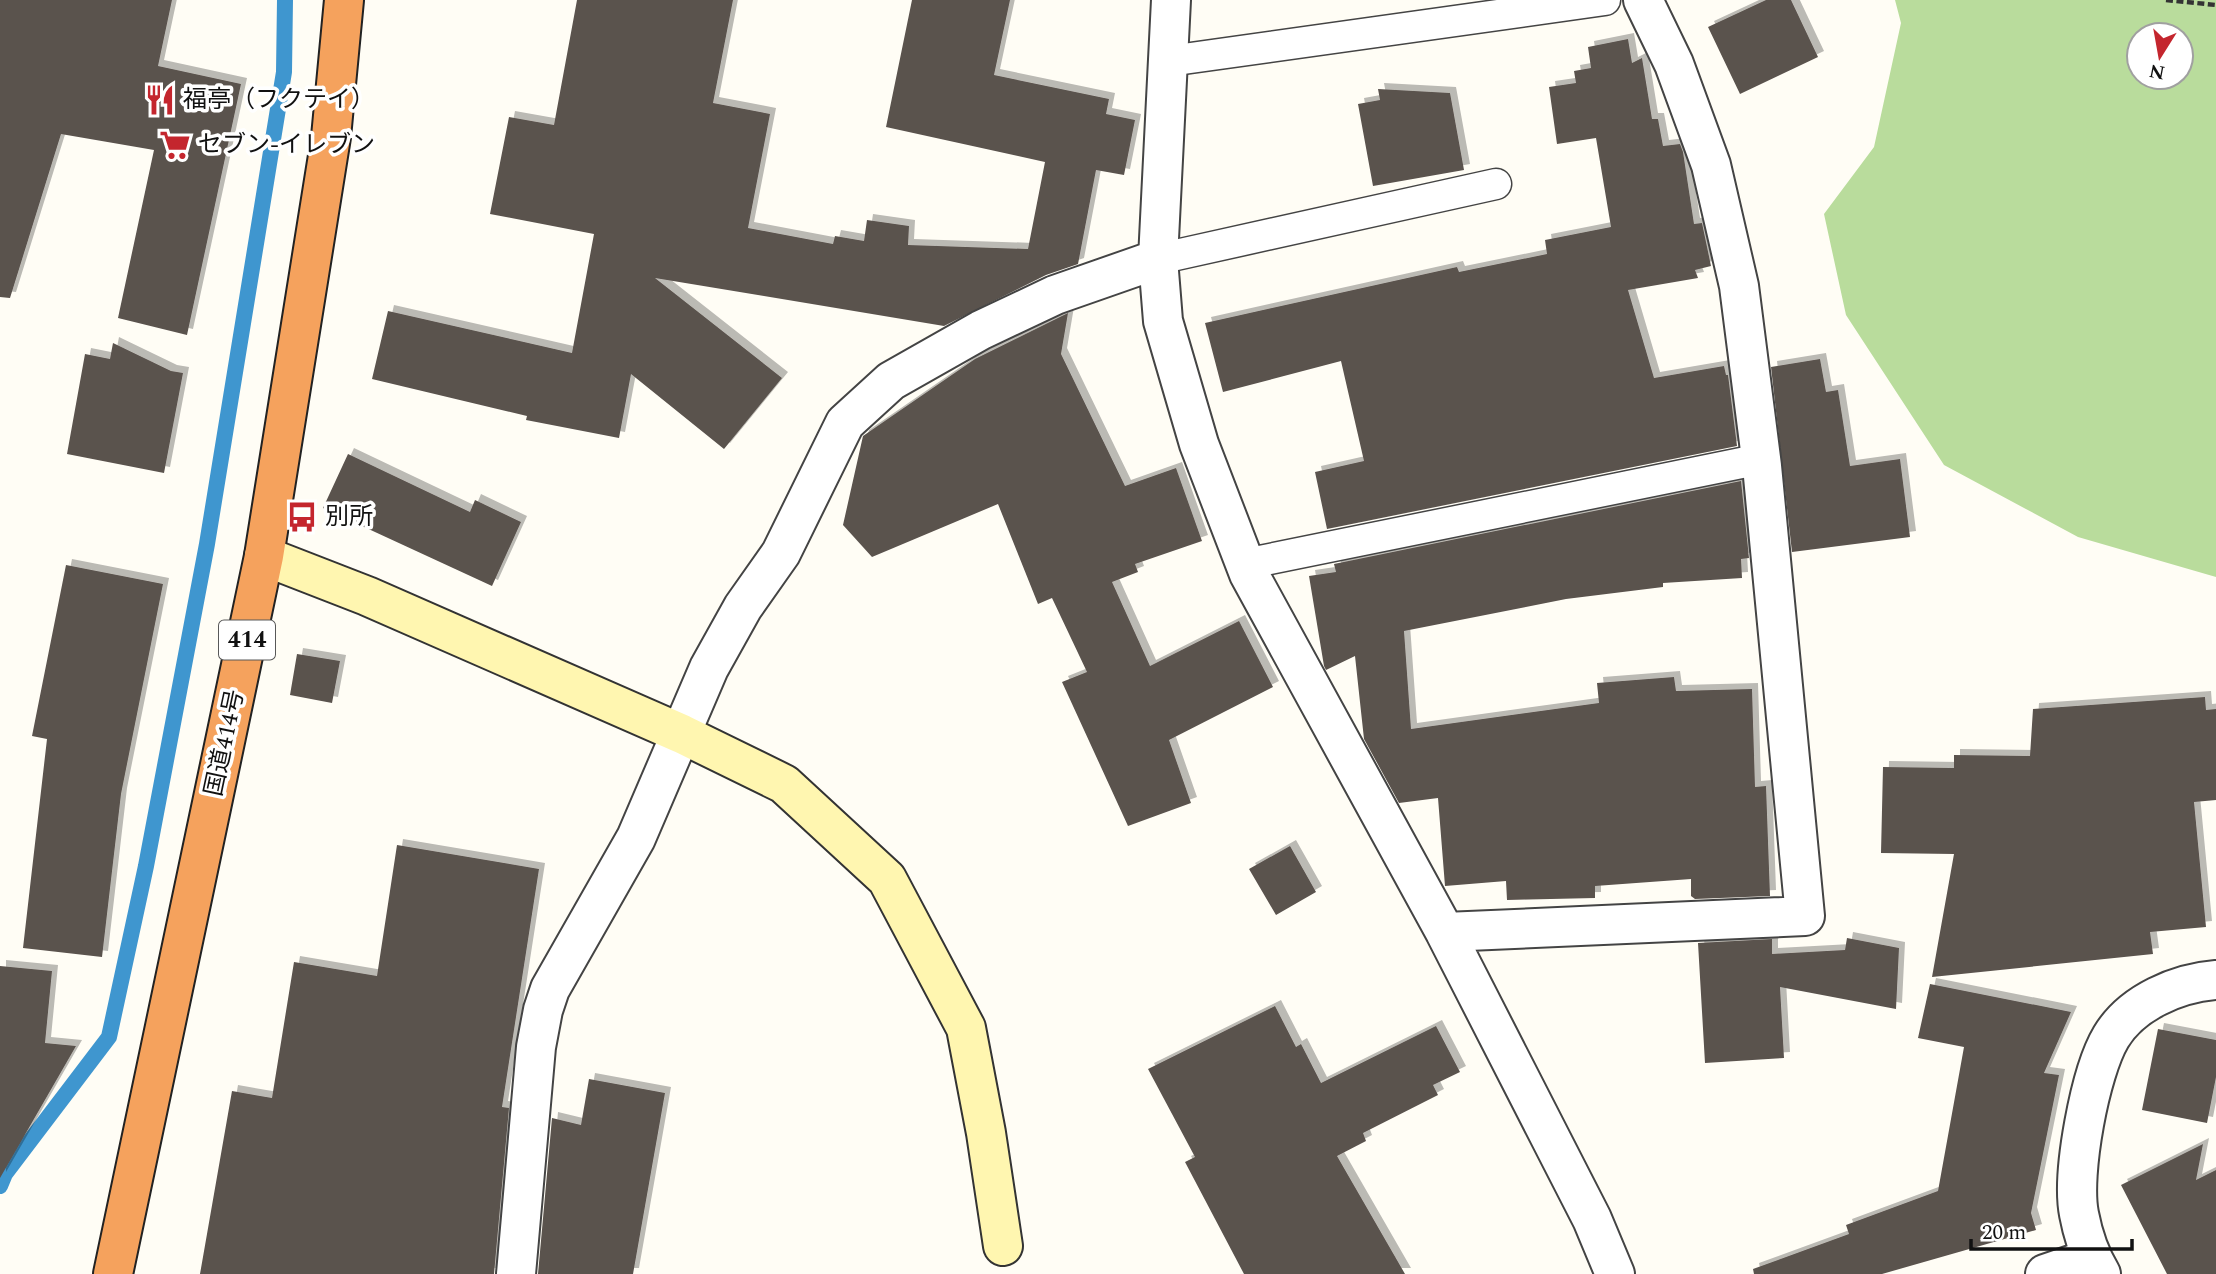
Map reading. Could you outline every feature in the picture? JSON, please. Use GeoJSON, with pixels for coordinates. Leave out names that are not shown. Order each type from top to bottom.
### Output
{"type":"FeatureCollection","features":[{"type":"Feature","properties":{"kind":"highway","name":"国道414号"},"geometry":{"type":"LineString","coordinates":[[113,1274],[264,556],[331,137],[344,0]]}},
{"type":"Feature","properties":{"kind":"street"},"geometry":{"type":"LineString","coordinates":[[1171,0],[1158,259],[1163,321],[1199,444],[1245,564],[1445,932],[1592,1219],[1615,1274]]}},
{"type":"Feature","properties":{"kind":"street"},"geometry":{"type":"LineString","coordinates":[[1445,932],[1805,916],[1761,459],[1739,286],[1711,165],[1674,64],[1643,0]]}},
{"type":"Feature","properties":{"kind":"street"},"geometry":{"type":"LineString","coordinates":[[516,1274],[536,1047],[543,1010],[551,989],[636,838],[709,668],[743,607],[781,553],[845,424],[891,381],[981,330],[1055,295],[1158,259]]}},
{"type":"Feature","properties":{"kind":"street"},"geometry":{"type":"LineString","coordinates":[[264,556],[368,596],[682,734],[784,784],[887,879],[966,1028],[986,1133],[1003,1246]]}},
{"type":"Feature","properties":{"kind":"street"},"geometry":{"type":"LineString","coordinates":[[2045,1274],[2096,1266],[2078,1212],[2081,1138],[2094,1079],[2112,1036],[2131,1015],[2169,990],[2190,982],[2216,980]]}},
{"type":"Feature","properties":{"kind":"lane"},"geometry":{"type":"LineString","coordinates":[[1169,61],[1605,0]]}},
{"type":"Feature","properties":{"kind":"lane"},"geometry":{"type":"LineString","coordinates":[[1158,259],[1496,184]]}},
{"type":"Feature","properties":{"kind":"lane"},"geometry":{"type":"LineString","coordinates":[[1245,564],[1761,459]]}},
{"type":"Feature","properties":{"kind":"path"},"geometry":{"type":"LineString","coordinates":[[2166,0],[2216,5]]}},
{"type":"Feature","properties":{"kind":"green space"},"geometry":{"type":"Polygon","coordinates":[[[1895,0],[2216,0],[2216,577],[2078,537],[1944,465],[1846,315],[1824,214],[1874,147],[1901,23],[1895,0]]]}},
{"type":"Feature","properties":{"kind":"building"},"geometry":{"type":"Polygon","coordinates":[[[0,0],[172,0],[158,66],[241,84],[187,335],[118,318],[154,150],[61,134],[10,298],[0,297],[0,0]]]}},
{"type":"Feature","properties":{"kind":"building"},"geometry":{"type":"Polygon","coordinates":[[[577,0],[733,0],[713,103],[770,114],[748,228],[833,244],[835,236],[864,241],[867,220],[909,226],[908,245],[1028,249],[1045,162],[886,127],[912,0],[1010,0],[994,75],[1109,99],[1106,114],[1135,120],[1124,175],[1096,170],[1078,264],[1046,275],[944,326],[655,278],[782,378],[724,449],[631,374],[619,438],[526,420],[527,416],[372,379],[388,311],[572,353],[594,234],[490,214],[509,117],[554,125],[577,0]]]}},
{"type":"Feature","properties":{"kind":"building"},"geometry":{"type":"Polygon","coordinates":[[[1766,0],[1791,0],[1818,57],[1740,94],[1708,27],[1766,0]]]}},
{"type":"Feature","properties":{"kind":"building"},"geometry":{"type":"Polygon","coordinates":[[[1628,39],[1632,63],[1642,58],[1652,119],[1658,119],[1663,146],[1680,144],[1683,152],[1694,224],[1702,223],[1711,266],[1695,270],[1698,278],[1628,290],[1654,378],[1724,366],[1728,375],[1737,446],[1327,529],[1315,472],[1364,461],[1341,361],[1223,392],[1205,323],[1457,267],[1459,272],[1547,254],[1545,240],[1611,227],[1596,138],[1557,144],[1549,87],[1576,83],[1574,71],[1591,68],[1588,47],[1628,39]]]}},
{"type":"Feature","properties":{"kind":"building"},"geometry":{"type":"Polygon","coordinates":[[[1378,89],[1450,93],[1464,170],[1373,186],[1358,104],[1380,100],[1378,89]]]}},
{"type":"Feature","properties":{"kind":"building"},"geometry":{"type":"Polygon","coordinates":[[[1068,313],[1061,354],[1125,486],[1176,468],[1202,541],[1135,564],[1138,572],[1112,582],[1150,666],[1239,621],[1273,687],[1169,740],[1191,803],[1128,826],[1062,682],[1087,672],[1052,598],[1038,604],[998,504],[872,557],[843,525],[863,436],[975,359],[1068,313]]]}},
{"type":"Feature","properties":{"kind":"building"},"geometry":{"type":"Polygon","coordinates":[[[113,343],[171,371],[183,373],[164,473],[67,454],[85,354],[110,359],[113,343]]]}},
{"type":"Feature","properties":{"kind":"building"},"geometry":{"type":"Polygon","coordinates":[[[1820,359],[1826,392],[1838,390],[1850,466],[1900,459],[1910,537],[1792,552],[1771,367],[1820,359]]]}},
{"type":"Feature","properties":{"kind":"building"},"geometry":{"type":"Polygon","coordinates":[[[348,454],[470,512],[475,500],[521,522],[492,586],[323,508],[348,454]]]}},
{"type":"Feature","properties":{"kind":"building"},"geometry":{"type":"Polygon","coordinates":[[[1741,481],[1749,558],[1741,559],[1742,578],[1663,583],[1663,587],[1566,599],[1404,631],[1411,729],[1599,703],[1597,683],[1674,677],[1676,691],[1752,689],[1755,787],[1766,786],[1770,896],[1695,899],[1691,896],[1691,879],[1595,886],[1595,898],[1507,900],[1506,881],[1445,886],[1438,798],[1399,803],[1364,739],[1355,656],[1326,670],[1324,666],[1309,576],[1336,572],[1334,564],[1741,481]]]}},
{"type":"Feature","properties":{"kind":"building"},"geometry":{"type":"Polygon","coordinates":[[[66,565],[163,584],[121,794],[102,957],[23,948],[47,739],[32,736],[66,565]]]}},
{"type":"Feature","properties":{"kind":"building"},"geometry":{"type":"Polygon","coordinates":[[[297,654],[340,661],[332,703],[290,695],[297,654]]]}},
{"type":"Feature","properties":{"kind":"building"},"geometry":{"type":"Polygon","coordinates":[[[2205,697],[2206,710],[2216,709],[2216,800],[2194,802],[2206,927],[2150,932],[2153,954],[1932,977],[1954,854],[1881,853],[1883,767],[1954,768],[1954,755],[2030,756],[2033,709],[2205,697]]]}},
{"type":"Feature","properties":{"kind":"building"},"geometry":{"type":"Polygon","coordinates":[[[397,845],[539,869],[502,1107],[509,1108],[494,1274],[200,1274],[232,1091],[272,1098],[294,962],[377,976],[397,845]]]}},
{"type":"Feature","properties":{"kind":"building"},"geometry":{"type":"Polygon","coordinates":[[[1290,846],[1316,892],[1276,915],[1249,869],[1290,846]]]}},
{"type":"Feature","properties":{"kind":"building"},"geometry":{"type":"Polygon","coordinates":[[[1847,938],[1899,948],[1896,1009],[1780,987],[1784,1058],[1705,1063],[1698,943],[1772,939],[1772,954],[1845,950],[1847,938]]]}},
{"type":"Feature","properties":{"kind":"building"},"geometry":{"type":"Polygon","coordinates":[[[0,966],[52,971],[45,1043],[76,1046],[0,1178],[0,966]]]}},
{"type":"Feature","properties":{"kind":"building"},"geometry":{"type":"Polygon","coordinates":[[[1930,984],[2071,1012],[2044,1073],[2059,1075],[2031,1213],[2036,1230],[1882,1274],[1754,1274],[1753,1269],[1849,1234],[1846,1225],[1938,1191],[1964,1047],[1918,1038],[1930,984]]]}},
{"type":"Feature","properties":{"kind":"building"},"geometry":{"type":"Polygon","coordinates":[[[1275,1006],[1296,1047],[1301,1044],[1321,1083],[1436,1026],[1460,1072],[1433,1085],[1438,1095],[1363,1133],[1366,1141],[1337,1156],[1405,1274],[1244,1274],[1185,1162],[1195,1157],[1148,1069],[1275,1006]]]}},
{"type":"Feature","properties":{"kind":"building"},"geometry":{"type":"Polygon","coordinates":[[[2158,1029],[2216,1040],[2216,1077],[2207,1123],[2142,1110],[2158,1029]]]}},
{"type":"Feature","properties":{"kind":"building"},"geometry":{"type":"Polygon","coordinates":[[[589,1079],[665,1093],[633,1274],[538,1274],[552,1118],[581,1125],[589,1079]]]}},
{"type":"Feature","properties":{"kind":"building"},"geometry":{"type":"Polygon","coordinates":[[[2203,1144],[2196,1180],[2216,1170],[2216,1274],[2167,1274],[2121,1185],[2203,1144]]]}},
{"type":"Feature","properties":{"kind":"waterway"},"geometry":{"type":"LineString","coordinates":[[0,1186],[5,1174],[109,1037],[146,866],[207,544],[284,72],[285,0]]}},
{"type":"Feature","properties":{"kind":"place","name":"福亭（フクテイ）"},"geometry":{"type":"Point","coordinates":[160,100]}},
{"type":"Feature","properties":{"kind":"place","name":"セブン-イレブン"},"geometry":{"type":"Point","coordinates":[175,145]}},
{"type":"Feature","properties":{"kind":"place","name":"別所"},"geometry":{"type":"Point","coordinates":[302,517]}}]}
